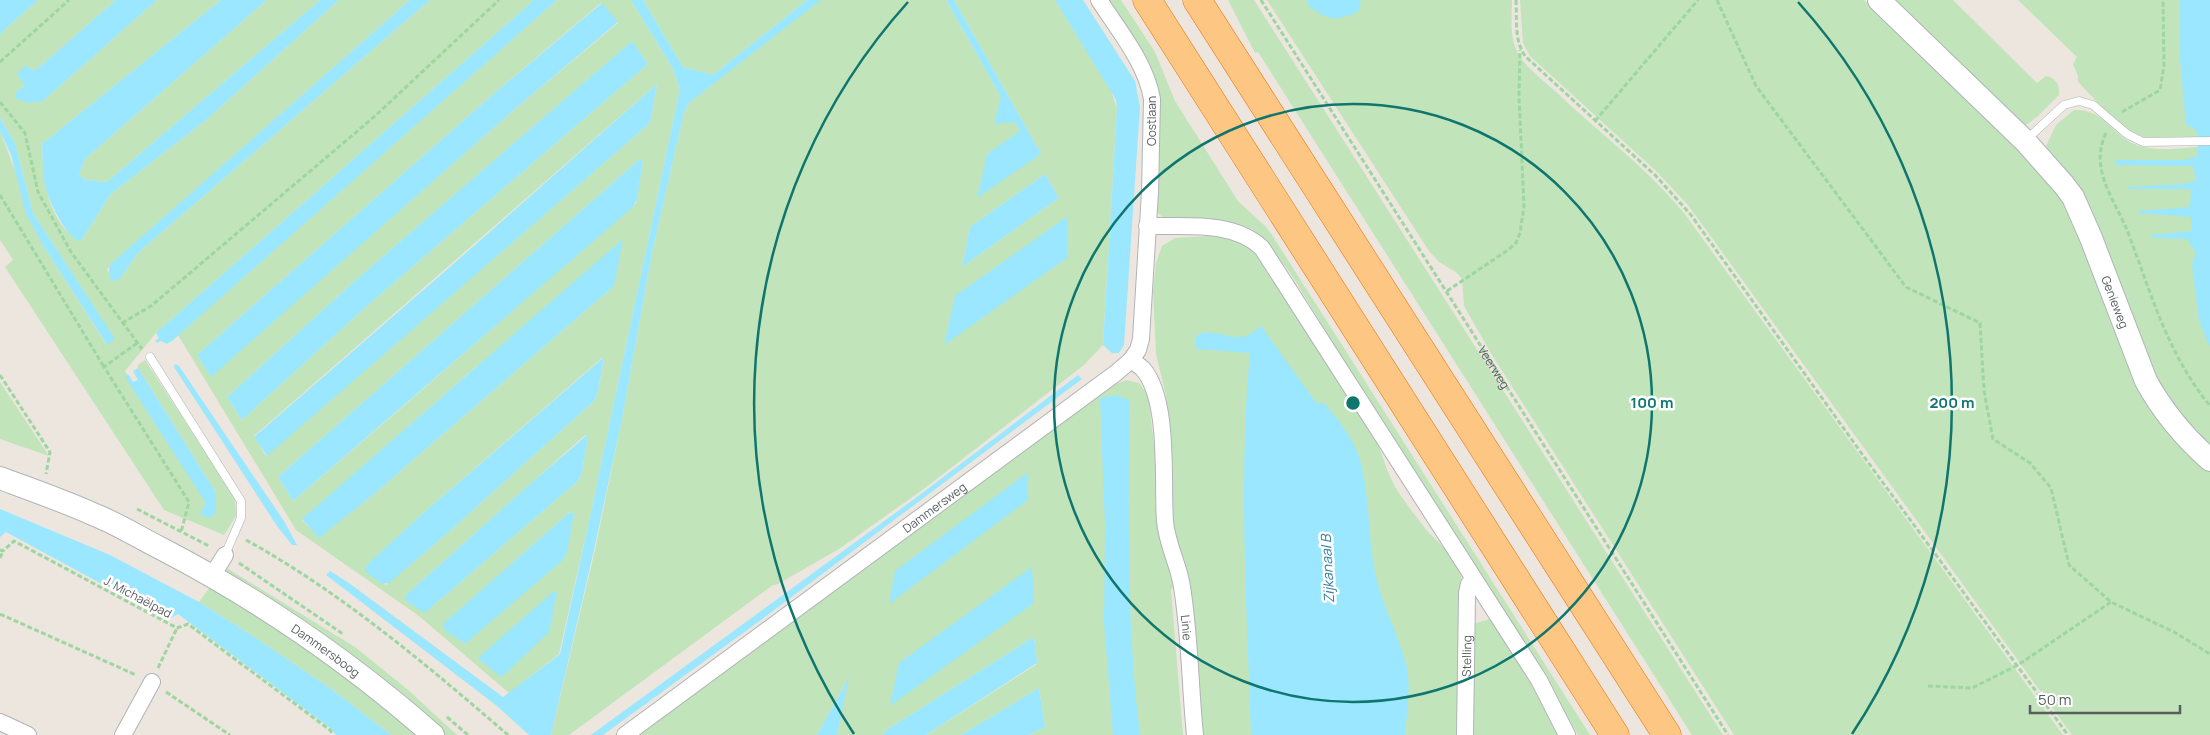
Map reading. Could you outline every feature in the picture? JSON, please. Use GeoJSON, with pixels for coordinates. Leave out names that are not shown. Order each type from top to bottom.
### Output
{"type":"FeatureCollection","features":[{"type":"Feature","properties":{"kind":"highway"},"geometry":{"type":"LineString","coordinates":[[1147,0],[1615,735]]}},
{"type":"Feature","properties":{"kind":"highway"},"geometry":{"type":"LineString","coordinates":[[1197,0],[1667,735]]}},
{"type":"Feature","properties":{"kind":"street","name":"Oostlaan"},"geometry":{"type":"LineString","coordinates":[[1099,0],[1139,63],[1150,87],[1152,116],[1147,226]]}},
{"type":"Feature","properties":{"kind":"street","name":"Genieweg"},"geometry":{"type":"LineString","coordinates":[[1879,0],[2055,172],[2077,204],[2092,238],[2140,368],[2158,403],[2180,431],[2210,460]]}},
{"type":"Feature","properties":{"kind":"street","name":"Dammersweg"},"geometry":{"type":"LineString","coordinates":[[625,735],[1131,360],[1138,350],[1141,339],[1147,226]]}},
{"type":"Feature","properties":{"kind":"street"},"geometry":{"type":"LineString","coordinates":[[1147,226],[1228,230],[1249,238],[1262,248],[1278,270],[1539,680],[1567,735]]}},
{"type":"Feature","properties":{"kind":"street","name":"Linie"},"geometry":{"type":"LineString","coordinates":[[1131,360],[1143,369],[1151,382],[1159,409],[1165,521],[1182,588],[1195,735]]}},
{"type":"Feature","properties":{"kind":"street","name":"Dammersboog"},"geometry":{"type":"LineString","coordinates":[[0,478],[97,515],[212,576],[282,618],[333,654],[394,701],[432,735]]}},
{"type":"Feature","properties":{"kind":"street"},"geometry":{"type":"LineString","coordinates":[[212,576],[225,554]]}},
{"type":"Feature","properties":{"kind":"street","name":"Stelling"},"geometry":{"type":"LineString","coordinates":[[1465,735],[1467,593],[1469,584],[1473,579]]}},
{"type":"Feature","properties":{"kind":"street"},"geometry":{"type":"LineString","coordinates":[[123,735],[152,682]]}},
{"type":"Feature","properties":{"kind":"street"},"geometry":{"type":"LineString","coordinates":[[0,722],[28,735]]}},
{"type":"Feature","properties":{"kind":"lane"},"geometry":{"type":"LineString","coordinates":[[2025,141],[2064,105],[2073,101],[2089,103],[2127,134],[2143,142],[2210,141]]}},
{"type":"Feature","properties":{"kind":"lane"},"geometry":{"type":"LineString","coordinates":[[150,357],[241,501],[241,518],[225,554]]}},
{"type":"Feature","properties":{"kind":"path"},"geometry":{"type":"LineString","coordinates":[[0,62],[69,0]]}},
{"type":"Feature","properties":{"kind":"path"},"geometry":{"type":"LineString","coordinates":[[122,323],[151,306],[367,124],[499,0]]}},
{"type":"Feature","properties":{"kind":"path","name":"Veerweg"},"geometry":{"type":"LineString","coordinates":[[1260,0],[1728,735]]}},
{"type":"Feature","properties":{"kind":"path"},"geometry":{"type":"LineString","coordinates":[[1447,291],[1508,250],[1516,243],[1520,233],[1524,206],[1519,97],[1520,49],[1517,34],[1516,0]]}},
{"type":"Feature","properties":{"kind":"path"},"geometry":{"type":"LineString","coordinates":[[1595,121],[1698,0]]}},
{"type":"Feature","properties":{"kind":"path"},"geometry":{"type":"LineString","coordinates":[[1716,0],[1756,86],[1906,287],[1980,323],[1984,391],[1993,439],[2030,463],[2051,488],[2070,564],[2111,602],[2174,632],[2210,654]]}},
{"type":"Feature","properties":{"kind":"path"},"geometry":{"type":"LineString","coordinates":[[2163,0],[2164,66],[2160,90],[2156,94],[2123,111],[2102,141],[2100,158],[2104,178],[2126,229],[2167,339],[2182,367],[2210,406]]}},
{"type":"Feature","properties":{"kind":"path"},"geometry":{"type":"LineString","coordinates":[[1520,49],[1531,63],[1656,176],[1691,215],[1867,461],[2068,735]]}},
{"type":"Feature","properties":{"kind":"path"},"geometry":{"type":"LineString","coordinates":[[0,102],[25,133],[38,192],[70,252],[137,343],[150,357]]}},
{"type":"Feature","properties":{"kind":"path"},"geometry":{"type":"LineString","coordinates":[[0,195],[104,367],[189,502],[181,532]]}},
{"type":"Feature","properties":{"kind":"path"},"geometry":{"type":"LineString","coordinates":[[104,367],[137,343]]}},
{"type":"Feature","properties":{"kind":"path"},"geometry":{"type":"LineString","coordinates":[[0,375],[50,452],[46,472],[37,492]]}},
{"type":"Feature","properties":{"kind":"path"},"geometry":{"type":"LineString","coordinates":[[234,534],[288,564],[426,665],[508,735]]}},
{"type":"Feature","properties":{"kind":"path","name":"J. Michaëlpad"},"geometry":{"type":"LineString","coordinates":[[1,550],[14,541],[177,628],[188,624],[330,730],[333,735]]}},
{"type":"Feature","properties":{"kind":"path"},"geometry":{"type":"LineString","coordinates":[[0,558],[1,550]]}},
{"type":"Feature","properties":{"kind":"path"},"geometry":{"type":"LineString","coordinates":[[1928,686],[1972,688],[2018,665],[2111,602]]}},
{"type":"Feature","properties":{"kind":"path"},"geometry":{"type":"LineString","coordinates":[[0,614],[152,682],[230,735]]}},
{"type":"Feature","properties":{"kind":"path"},"geometry":{"type":"LineString","coordinates":[[152,682],[177,628]]}},
{"type":"Feature","properties":{"kind":"green space"},"geometry":{"type":"Polygon","coordinates":[[[38,0],[116,0],[37,69],[34,71],[26,66],[18,73],[24,86],[15,93],[43,101],[157,0],[221,0],[42,144],[44,177],[53,210],[65,229],[82,239],[111,194],[206,120],[339,0],[410,0],[109,266],[107,271],[121,277],[138,253],[430,0],[534,0],[156,333],[125,371],[202,488],[215,491],[138,368],[138,365],[145,360],[235,498],[236,516],[224,535],[164,510],[5,267],[13,260],[0,240],[0,131],[44,247],[106,344],[114,339],[33,213],[15,143],[0,118],[0,37],[2,32],[38,0]]]}},
{"type":"Feature","properties":{"kind":"green space"},"geometry":{"type":"Polygon","coordinates":[[[267,0],[320,0],[107,182],[85,180],[79,174],[85,159],[267,0]]]}},
{"type":"Feature","properties":{"kind":"green space"},"geometry":{"type":"Polygon","coordinates":[[[557,0],[631,0],[673,69],[680,89],[590,517],[559,654],[509,693],[419,616],[296,530],[178,335],[557,0]],[[601,3],[498,90],[197,355],[211,376],[515,109],[618,23],[601,3]],[[631,42],[357,279],[227,397],[242,420],[368,305],[648,64],[631,42]],[[657,84],[254,436],[266,456],[650,123],[657,84]],[[640,159],[278,477],[293,501],[636,203],[643,161],[640,159]],[[614,286],[477,366],[302,520],[319,537],[374,494],[614,286]],[[602,358],[421,515],[365,568],[386,585],[442,538],[593,402],[597,396],[604,360],[602,358]],[[587,435],[584,436],[406,595],[427,611],[578,481],[582,472],[587,435]],[[570,512],[444,624],[444,629],[465,644],[565,556],[574,514],[570,512]]]}},
{"type":"Feature","properties":{"kind":"green space"},"geometry":{"type":"Polygon","coordinates":[[[643,0],[807,0],[713,75],[683,67],[643,0]]]}},
{"type":"Feature","properties":{"kind":"green space"},"geometry":{"type":"Polygon","coordinates":[[[818,0],[946,0],[1021,132],[987,154],[1041,154],[954,0],[1055,0],[1111,91],[1117,108],[1103,345],[1084,365],[925,488],[839,549],[773,585],[569,735],[551,735],[595,550],[622,419],[652,253],[684,112],[689,103],[818,0]],[[1045,174],[970,227],[962,267],[1059,198],[1045,174]]]}},
{"type":"Feature","properties":{"kind":"green space"},"geometry":{"type":"Polygon","coordinates":[[[1105,0],[1121,0],[1155,52],[1175,101],[1238,201],[1272,235],[1590,735],[1578,735],[1550,687],[1415,477],[1291,274],[1272,249],[1252,229],[1236,223],[1165,219],[1158,213],[1156,208],[1158,102],[1105,0]]]}},
{"type":"Feature","properties":{"kind":"green space"},"geometry":{"type":"Polygon","coordinates":[[[1228,0],[1254,0],[1723,735],[1692,735],[1258,52],[1255,53],[1228,0]]]}},
{"type":"Feature","properties":{"kind":"green space"},"geometry":{"type":"Polygon","coordinates":[[[1267,0],[1512,0],[1513,41],[1525,64],[1638,165],[1684,213],[2063,735],[1734,735],[1492,355],[1464,306],[1462,279],[1456,272],[1439,262],[1429,251],[1267,0]]]}},
{"type":"Feature","properties":{"kind":"green space"},"geometry":{"type":"Polygon","coordinates":[[[1520,0],[1864,0],[2017,146],[2061,196],[2199,462],[2210,472],[2210,735],[2072,735],[1688,205],[1656,171],[1530,56],[1523,43],[1520,0]]]}},
{"type":"Feature","properties":{"kind":"green space"},"geometry":{"type":"Polygon","coordinates":[[[1893,0],[1953,0],[2037,83],[2046,76],[2055,80],[2059,88],[2059,95],[2037,117],[2023,125],[1893,0]]]}},
{"type":"Feature","properties":{"kind":"green space"},"geometry":{"type":"Polygon","coordinates":[[[2018,0],[2210,0],[2210,136],[2160,140],[2144,137],[2126,128],[2078,82],[2078,76],[2073,64],[2077,57],[2018,0]]]}},
{"type":"Feature","properties":{"kind":"green space"},"geometry":{"type":"Polygon","coordinates":[[[2074,110],[2085,111],[2101,118],[2128,141],[2137,145],[2154,149],[2210,146],[2210,448],[2163,392],[2067,171],[2046,146],[2056,125],[2074,110]]]}},
{"type":"Feature","properties":{"kind":"green space"},"geometry":{"type":"Polygon","coordinates":[[[1209,236],[1229,238],[1253,247],[1374,437],[1397,490],[1430,534],[1455,561],[1461,574],[1462,582],[1461,735],[1201,735],[1173,535],[1170,437],[1166,395],[1156,354],[1153,290],[1156,263],[1162,246],[1175,238],[1209,236]]]}},
{"type":"Feature","properties":{"kind":"green space"},"geometry":{"type":"Polygon","coordinates":[[[1127,380],[1139,383],[1148,395],[1157,469],[1175,584],[1171,590],[1183,735],[1029,735],[1045,727],[1039,688],[961,735],[926,735],[1037,664],[1034,637],[885,731],[884,735],[837,735],[848,679],[817,735],[637,735],[1110,386],[1127,380]]]}},
{"type":"Feature","properties":{"kind":"green space"},"geometry":{"type":"Polygon","coordinates":[[[0,382],[49,456],[0,439],[0,382]]]}},
{"type":"Feature","properties":{"kind":"green space"},"geometry":{"type":"Polygon","coordinates":[[[225,567],[355,647],[407,689],[457,735],[391,735],[334,691],[199,602],[225,567]]]}},
{"type":"Feature","properties":{"kind":"green space"},"geometry":{"type":"Polygon","coordinates":[[[1491,619],[1540,696],[1559,735],[1471,735],[1471,627],[1476,623],[1491,619]]]}},
{"type":"Feature","properties":{"kind":"water"},"geometry":{"type":"Polygon","coordinates":[[[0,0],[38,0],[2,32],[0,37],[0,0]]]}},
{"type":"Feature","properties":{"kind":"water"},"geometry":{"type":"Polygon","coordinates":[[[116,0],[157,0],[43,101],[29,103],[15,98],[15,93],[24,86],[17,73],[26,66],[34,71],[37,69],[116,0]]]}},
{"type":"Feature","properties":{"kind":"water"},"geometry":{"type":"Polygon","coordinates":[[[221,0],[267,0],[85,159],[79,174],[85,180],[107,182],[320,0],[339,0],[206,120],[111,194],[82,239],[78,241],[61,222],[48,195],[43,175],[42,144],[221,0]]]}},
{"type":"Feature","properties":{"kind":"water"},"geometry":{"type":"Polygon","coordinates":[[[410,0],[430,0],[138,253],[121,277],[115,282],[109,277],[109,266],[114,261],[410,0]]]}},
{"type":"Feature","properties":{"kind":"water"},"geometry":{"type":"Polygon","coordinates":[[[534,0],[557,0],[172,341],[167,344],[155,341],[159,338],[156,333],[534,0]]]}},
{"type":"Feature","properties":{"kind":"water"},"geometry":{"type":"Polygon","coordinates":[[[631,0],[643,0],[683,67],[713,75],[807,0],[821,0],[689,103],[684,112],[652,253],[622,419],[551,735],[529,735],[497,706],[326,575],[330,571],[349,583],[503,697],[560,654],[680,89],[673,69],[631,0]]]}},
{"type":"Feature","properties":{"kind":"water"},"geometry":{"type":"Polygon","coordinates":[[[946,0],[954,0],[1041,154],[977,198],[987,154],[1020,131],[1015,122],[994,124],[1001,97],[946,0]]]}},
{"type":"Feature","properties":{"kind":"water"},"geometry":{"type":"Polygon","coordinates":[[[1055,0],[1083,0],[1135,81],[1140,107],[1124,345],[1119,353],[1112,353],[1103,345],[1116,100],[1055,0]]]}},
{"type":"Feature","properties":{"kind":"water"},"geometry":{"type":"Polygon","coordinates":[[[1307,0],[1361,0],[1358,12],[1331,18],[1320,14],[1307,5],[1307,0]]]}},
{"type":"Feature","properties":{"kind":"water"},"geometry":{"type":"Polygon","coordinates":[[[2180,0],[2210,0],[2210,348],[2199,320],[2192,265],[2196,253],[2187,239],[2152,238],[2152,235],[2192,231],[2191,217],[2138,213],[2138,211],[2190,207],[2191,191],[2189,189],[2126,189],[2127,187],[2184,184],[2196,181],[2193,166],[2115,165],[2115,160],[2184,160],[2198,156],[2198,136],[2194,128],[2186,125],[2180,60],[2180,0]]]}},
{"type":"Feature","properties":{"kind":"water"},"geometry":{"type":"Polygon","coordinates":[[[602,3],[618,22],[515,109],[211,377],[197,355],[498,90],[602,3]]]}},
{"type":"Feature","properties":{"kind":"water"},"geometry":{"type":"Polygon","coordinates":[[[632,41],[648,64],[368,305],[242,420],[227,397],[357,279],[632,41]]]}},
{"type":"Feature","properties":{"kind":"water"},"geometry":{"type":"Polygon","coordinates":[[[657,84],[650,123],[267,456],[254,437],[657,84]]]}},
{"type":"Feature","properties":{"kind":"water"},"geometry":{"type":"Polygon","coordinates":[[[0,118],[15,143],[33,213],[115,339],[107,345],[44,247],[26,214],[11,155],[0,131],[0,118]]]}},
{"type":"Feature","properties":{"kind":"water"},"geometry":{"type":"Polygon","coordinates":[[[640,159],[643,161],[637,199],[633,207],[293,501],[278,477],[640,159]]]}},
{"type":"Feature","properties":{"kind":"water"},"geometry":{"type":"Polygon","coordinates":[[[1045,174],[1059,198],[962,267],[970,227],[1045,174]]]}},
{"type":"Feature","properties":{"kind":"water"},"geometry":{"type":"Polygon","coordinates":[[[1068,216],[1067,258],[944,345],[955,296],[1068,216]]]}},
{"type":"Feature","properties":{"kind":"water"},"geometry":{"type":"Polygon","coordinates":[[[623,239],[614,286],[374,494],[319,538],[302,519],[623,239]]]}},
{"type":"Feature","properties":{"kind":"water","name":"Zijkanaal B"},"geometry":{"type":"Polygon","coordinates":[[[1261,326],[1315,401],[1315,405],[1316,403],[1323,403],[1324,406],[1324,403],[1340,422],[1359,457],[1363,472],[1377,581],[1407,669],[1408,697],[1405,735],[1251,735],[1244,496],[1246,401],[1250,353],[1196,349],[1196,336],[1206,332],[1243,337],[1261,326]]]}},
{"type":"Feature","properties":{"kind":"water"},"geometry":{"type":"Polygon","coordinates":[[[603,358],[597,396],[593,402],[442,538],[389,583],[382,584],[365,571],[369,563],[421,515],[603,358]]]}},
{"type":"Feature","properties":{"kind":"water"},"geometry":{"type":"Polygon","coordinates":[[[175,364],[179,366],[284,521],[297,545],[292,545],[277,526],[174,367],[175,364]]]}},
{"type":"Feature","properties":{"kind":"water"},"geometry":{"type":"Polygon","coordinates":[[[138,368],[215,491],[216,513],[209,518],[200,514],[206,503],[125,377],[129,375],[133,382],[138,380],[133,371],[138,368]]]}},
{"type":"Feature","properties":{"kind":"water"},"geometry":{"type":"Polygon","coordinates":[[[1078,375],[1082,379],[769,614],[603,735],[591,735],[913,500],[1078,375]]]}},
{"type":"Feature","properties":{"kind":"water"},"geometry":{"type":"Polygon","coordinates":[[[1116,395],[1129,400],[1130,609],[1140,735],[1113,735],[1104,622],[1105,526],[1100,398],[1116,395]]]}},
{"type":"Feature","properties":{"kind":"water"},"geometry":{"type":"Polygon","coordinates":[[[587,435],[582,472],[578,481],[427,611],[424,613],[406,601],[406,595],[587,435]]]}},
{"type":"Feature","properties":{"kind":"water"},"geometry":{"type":"Polygon","coordinates":[[[1027,473],[1028,500],[889,604],[895,571],[1027,473]]]}},
{"type":"Feature","properties":{"kind":"water"},"geometry":{"type":"Polygon","coordinates":[[[0,509],[110,555],[199,602],[334,691],[391,735],[336,735],[330,728],[178,614],[168,620],[6,532],[0,537],[0,509]]]}},
{"type":"Feature","properties":{"kind":"water"},"geometry":{"type":"Polygon","coordinates":[[[570,512],[574,514],[567,552],[563,560],[465,644],[443,629],[443,624],[570,512]]]}},
{"type":"Feature","properties":{"kind":"water"},"geometry":{"type":"Polygon","coordinates":[[[1032,567],[1034,603],[890,706],[899,663],[1032,567]]]}},
{"type":"Feature","properties":{"kind":"water"},"geometry":{"type":"Polygon","coordinates":[[[556,591],[549,632],[505,674],[501,677],[478,658],[553,592],[556,591]]]}},
{"type":"Feature","properties":{"kind":"water"},"geometry":{"type":"Polygon","coordinates":[[[1034,637],[1037,663],[926,735],[884,735],[885,731],[1034,637]]]}},
{"type":"Feature","properties":{"kind":"water"},"geometry":{"type":"Polygon","coordinates":[[[849,677],[837,735],[817,735],[849,677]]]}},
{"type":"Feature","properties":{"kind":"water"},"geometry":{"type":"Polygon","coordinates":[[[1039,688],[1045,727],[1029,735],[961,735],[1039,688]]]}}]}
